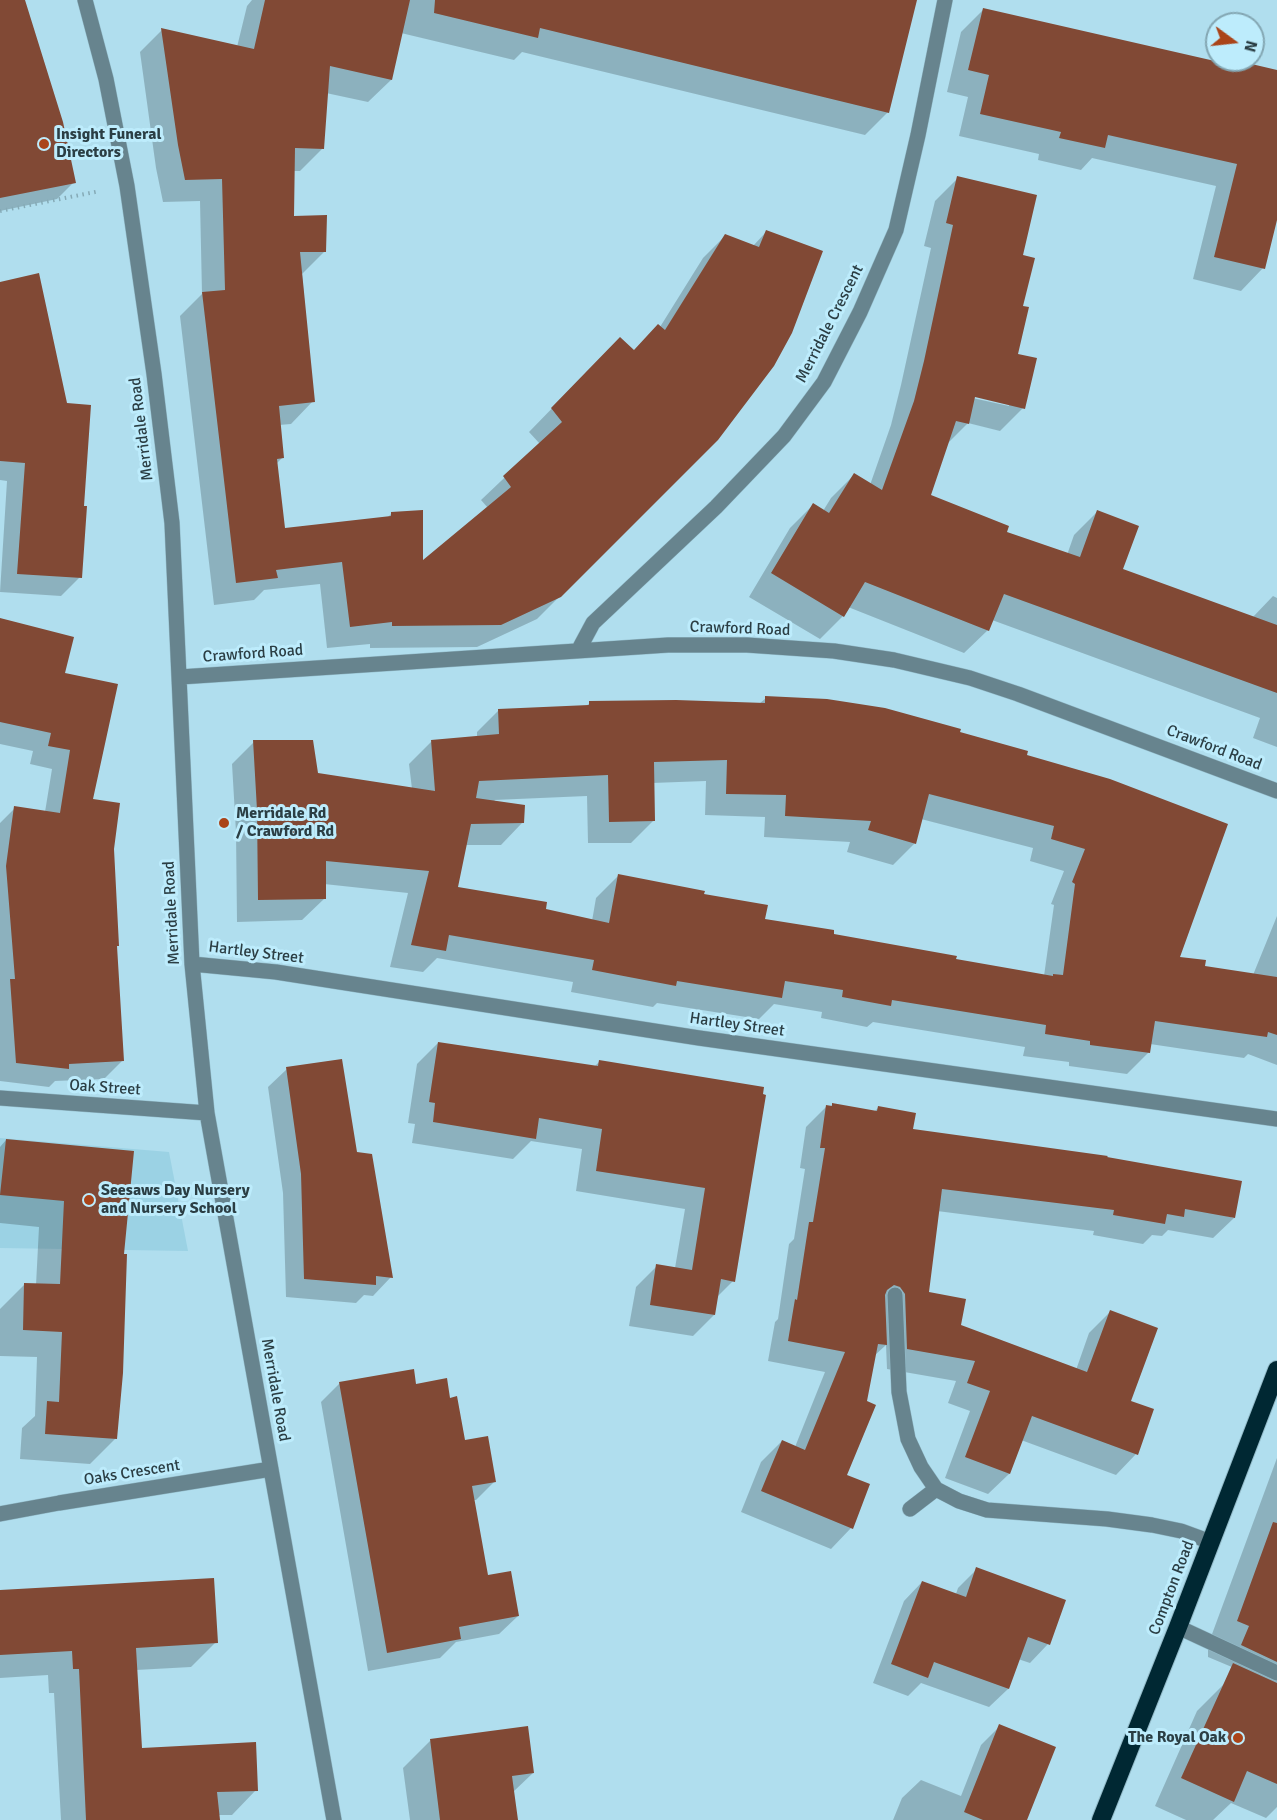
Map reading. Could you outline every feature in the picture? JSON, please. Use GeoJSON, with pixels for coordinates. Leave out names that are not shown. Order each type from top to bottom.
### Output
{"type":"FeatureCollection","features":[{"type":"Feature","properties":{"kind":"highway","name":"Compton Road"},"geometry":{"type":"LineString","coordinates":[[1101,1820],[1277,1370]]}},
{"type":"Feature","properties":{"kind":"street","name":"Merridale Road"},"geometry":{"type":"LineString","coordinates":[[85,0],[106,79],[127,186],[154,374],[172,523],[192,964],[207,1113],[334,1820]]}},
{"type":"Feature","properties":{"kind":"street","name":"Merridale Crescent"},"geometry":{"type":"LineString","coordinates":[[578,651],[593,623],[716,507],[784,436],[824,382],[860,312],[896,230],[945,0]]}},
{"type":"Feature","properties":{"kind":"street","name":"Crawford Road"},"geometry":{"type":"LineString","coordinates":[[180,677],[668,645],[747,645],[834,651],[894,660],[970,678],[1277,791]]}},
{"type":"Feature","properties":{"kind":"street","name":"Hartley Street"},"geometry":{"type":"LineString","coordinates":[[192,964],[276,972],[699,1038],[1277,1119]]}},
{"type":"Feature","properties":{"kind":"street","name":"Oak Street"},"geometry":{"type":"LineString","coordinates":[[0,1098],[207,1113]]}},
{"type":"Feature","properties":{"kind":"street"},"geometry":{"type":"LineString","coordinates":[[895,1295],[899,1392],[908,1439],[921,1467],[936,1489],[959,1501],[987,1510],[1107,1519],[1181,1531],[1211,1542]]}},
{"type":"Feature","properties":{"kind":"street","name":"Oaks Crescent"},"geometry":{"type":"LineString","coordinates":[[0,1514],[271,1469]]}},
{"type":"Feature","properties":{"kind":"street"},"geometry":{"type":"LineString","coordinates":[[910,1509],[936,1489]]}},
{"type":"Feature","properties":{"kind":"street"},"geometry":{"type":"LineString","coordinates":[[1178,1627],[1277,1673]]}},
{"type":"Feature","properties":{"kind":"path"},"geometry":{"type":"LineString","coordinates":[[0,211],[127,186]]}},
{"type":"Feature","properties":{"kind":"shaded area","name":"Seesaws Day Nursery and Nursery School"},"geometry":{"type":"Polygon","coordinates":[[[0,1138],[169,1152],[188,1251],[0,1248],[0,1138]]]}},
{"type":"Feature","properties":{"kind":"building"},"geometry":{"type":"Polygon","coordinates":[[[0,0],[25,0],[63,122],[76,183],[0,198],[0,0]]]}},
{"type":"Feature","properties":{"kind":"building"},"geometry":{"type":"Polygon","coordinates":[[[265,0],[410,0],[392,80],[330,66],[324,149],[295,148],[294,216],[327,215],[326,252],[300,252],[315,402],[279,406],[284,458],[277,459],[285,528],[391,516],[391,512],[423,510],[423,560],[511,487],[503,476],[562,422],[551,408],[620,337],[634,350],[658,324],[665,330],[725,234],[759,247],[766,230],[823,251],[792,333],[774,366],[718,440],[561,597],[501,625],[392,626],[392,622],[350,627],[342,562],[276,570],[278,578],[236,583],[202,292],[225,290],[222,179],[185,180],[161,28],[254,49],[265,0]]]}},
{"type":"Feature","properties":{"kind":"building"},"geometry":{"type":"Polygon","coordinates":[[[435,0],[917,0],[889,113],[540,28],[538,38],[434,13],[435,0]]]}},
{"type":"Feature","properties":{"kind":"building"},"geometry":{"type":"Polygon","coordinates":[[[983,8],[1205,59],[1205,72],[1265,72],[1265,67],[1277,70],[1277,220],[1265,269],[1214,257],[1237,164],[1108,135],[1105,148],[1059,138],[1061,132],[980,114],[989,75],[968,70],[983,8]]]}},
{"type":"Feature","properties":{"kind":"building"},"geometry":{"type":"Polygon","coordinates":[[[957,176],[1037,195],[1023,255],[1035,258],[1023,306],[1029,307],[1018,354],[1037,358],[1025,409],[975,397],[969,424],[956,421],[931,495],[1009,526],[1007,532],[1080,557],[1097,510],[1139,526],[1123,569],[1277,625],[1277,693],[1004,594],[989,631],[865,582],[844,617],[771,573],[813,503],[829,513],[854,473],[882,490],[914,401],[924,361],[953,225],[946,223],[957,176]]]}},
{"type":"Feature","properties":{"kind":"building"},"geometry":{"type":"Polygon","coordinates":[[[39,273],[67,403],[91,405],[82,578],[17,574],[25,463],[0,461],[0,282],[39,273]]]}},
{"type":"Feature","properties":{"kind":"building"},"geometry":{"type":"Polygon","coordinates":[[[0,618],[74,637],[65,673],[118,684],[93,799],[120,803],[114,849],[124,1061],[69,1064],[69,1069],[16,1063],[10,979],[15,979],[6,866],[14,806],[60,813],[70,750],[48,746],[51,733],[0,722],[0,618]]]}},
{"type":"Feature","properties":{"kind":"building"},"geometry":{"type":"Polygon","coordinates":[[[765,696],[827,699],[885,708],[1028,751],[1027,755],[1110,779],[1228,824],[1180,957],[1206,960],[1205,966],[1277,977],[1277,1035],[1268,1032],[1267,1037],[1155,1021],[1150,1053],[1090,1045],[1090,1041],[1045,1034],[1046,1025],[892,1000],[891,1006],[842,997],[843,990],[785,981],[782,998],[677,981],[676,986],[592,970],[594,960],[449,935],[446,951],[411,945],[429,871],[326,861],[326,899],[258,900],[257,810],[253,740],[313,740],[318,773],[435,791],[431,740],[499,734],[498,709],[589,705],[589,701],[676,700],[765,703],[765,696]],[[727,760],[654,762],[655,821],[609,822],[608,775],[479,781],[476,798],[525,805],[524,823],[471,824],[458,887],[547,902],[546,909],[609,923],[618,874],[705,891],[704,894],[768,905],[765,919],[834,930],[834,934],[957,956],[956,959],[1053,976],[1053,974],[1063,975],[1075,884],[1072,882],[1085,849],[1051,839],[1054,826],[929,794],[916,844],[868,830],[871,821],[785,816],[786,795],[726,794],[727,760]]]}},
{"type":"Feature","properties":{"kind":"building"},"geometry":{"type":"Polygon","coordinates":[[[438,1042],[598,1066],[599,1060],[764,1087],[763,1094],[766,1095],[735,1282],[721,1279],[715,1315],[650,1305],[656,1264],[692,1270],[705,1188],[596,1171],[602,1129],[539,1118],[536,1139],[433,1122],[435,1103],[429,1102],[438,1042]]]}},
{"type":"Feature","properties":{"kind":"building"},"geometry":{"type":"Polygon","coordinates":[[[342,1059],[357,1152],[372,1154],[393,1278],[376,1276],[376,1285],[304,1279],[301,1174],[286,1067],[342,1059]]]}},
{"type":"Feature","properties":{"kind":"building"},"geometry":{"type":"Polygon","coordinates":[[[832,1103],[877,1111],[878,1106],[916,1113],[913,1129],[1108,1156],[1242,1181],[1235,1218],[1185,1209],[1184,1217],[1167,1214],[1165,1224],[1113,1215],[1114,1210],[942,1189],[929,1292],[966,1299],[961,1325],[1087,1372],[1110,1310],[1158,1328],[1131,1401],[1154,1409],[1138,1455],[1032,1416],[1010,1474],[965,1457],[990,1391],[967,1383],[975,1361],[907,1349],[905,1294],[900,1287],[894,1285],[887,1290],[885,1295],[887,1345],[878,1344],[867,1401],[876,1405],[847,1475],[870,1484],[853,1529],[761,1491],[782,1440],[805,1450],[845,1352],[788,1341],[809,1222],[813,1222],[825,1148],[820,1148],[826,1105],[832,1106],[832,1103]]]}},
{"type":"Feature","properties":{"kind":"building"},"geometry":{"type":"Polygon","coordinates":[[[6,1139],[134,1151],[124,1254],[127,1254],[123,1373],[117,1439],[45,1434],[47,1401],[59,1402],[62,1332],[23,1330],[24,1283],[60,1284],[64,1201],[0,1195],[6,1139]]]}},
{"type":"Feature","properties":{"kind":"building"},"geometry":{"type":"Polygon","coordinates":[[[414,1369],[416,1384],[447,1378],[450,1398],[457,1396],[465,1440],[488,1436],[496,1482],[472,1486],[488,1575],[511,1571],[519,1616],[459,1627],[461,1639],[387,1653],[339,1382],[414,1369]]]}},
{"type":"Feature","properties":{"kind":"building"},"geometry":{"type":"Polygon","coordinates":[[[1273,1522],[1277,1523],[1277,1662],[1241,1645],[1249,1626],[1237,1621],[1273,1522]]]}},
{"type":"Feature","properties":{"kind":"building"},"geometry":{"type":"Polygon","coordinates":[[[976,1567],[1066,1600],[1050,1645],[1028,1637],[1009,1689],[934,1662],[928,1678],[891,1664],[922,1581],[966,1597],[976,1567]]]}},
{"type":"Feature","properties":{"kind":"building"},"geometry":{"type":"Polygon","coordinates":[[[214,1578],[218,1643],[136,1648],[142,1748],[256,1742],[258,1791],[217,1792],[220,1820],[86,1820],[79,1669],[73,1669],[72,1651],[0,1655],[0,1590],[214,1578]]]}},
{"type":"Feature","properties":{"kind":"building","name":"The Royal Oak"},"geometry":{"type":"Polygon","coordinates":[[[1233,1663],[1277,1683],[1277,1784],[1247,1771],[1234,1802],[1181,1778],[1233,1663]]]}},
{"type":"Feature","properties":{"kind":"building"},"geometry":{"type":"Polygon","coordinates":[[[999,1724],[1056,1747],[1027,1820],[983,1820],[964,1812],[999,1724]]]}},
{"type":"Feature","properties":{"kind":"building"},"geometry":{"type":"Polygon","coordinates":[[[528,1726],[534,1773],[512,1776],[518,1820],[440,1820],[430,1739],[528,1726]]]}},
{"type":"Feature","properties":{"kind":"place","name":"Insight Funeral Directors"},"geometry":{"type":"Point","coordinates":[44,144]}},
{"type":"Feature","properties":{"kind":"place","name":"Merridale Rd / Crawford Rd"},"geometry":{"type":"Point","coordinates":[224,823]}},
{"type":"Feature","properties":{"kind":"place","name":"Seesaws Day Nursery and Nursery School"},"geometry":{"type":"Point","coordinates":[89,1200]}},
{"type":"Feature","properties":{"kind":"place","name":"The Royal Oak"},"geometry":{"type":"Point","coordinates":[1238,1738]}}]}
